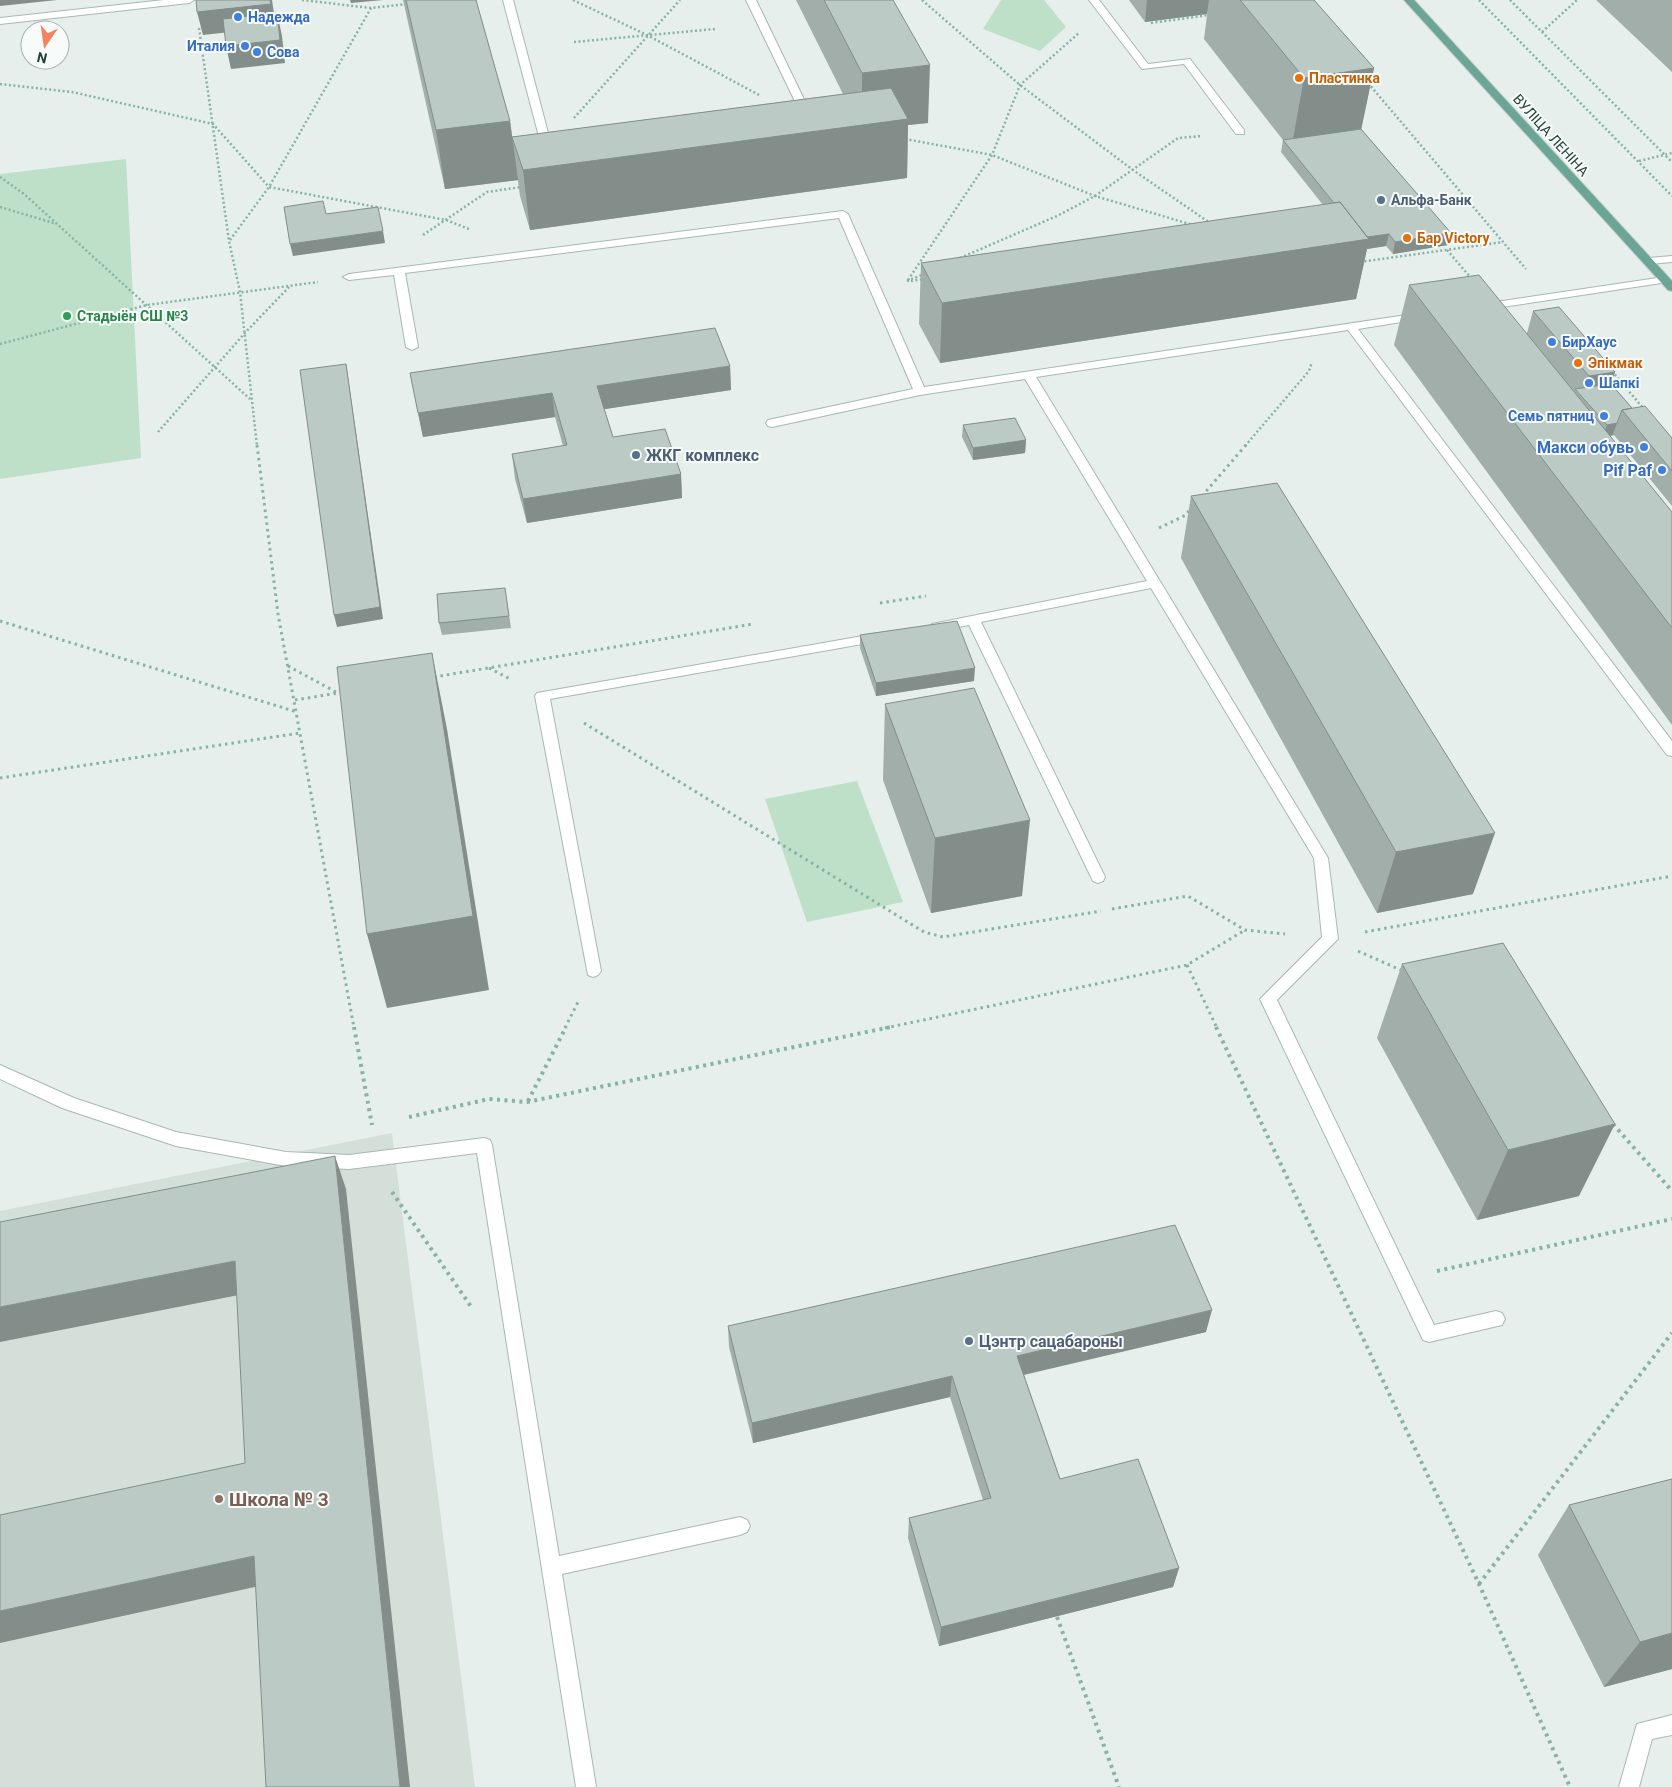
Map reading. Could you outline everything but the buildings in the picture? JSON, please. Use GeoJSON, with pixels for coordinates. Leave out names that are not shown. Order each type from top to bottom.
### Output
{"type":"FeatureCollection","features":[{"type":"Feature","properties":{"kind":"main road","name":"ВУЛІЦА ЛЕНІНА"},"geometry":{"type":"LineString","coordinates":[[1409,0],[1668,284]]}},
{"type":"Feature","properties":{"kind":"lane"},"geometry":{"type":"LineString","coordinates":[[0,21],[189,0]]}},
{"type":"Feature","properties":{"kind":"lane"},"geometry":{"type":"LineString","coordinates":[[508,0],[547,148]]}},
{"type":"Feature","properties":{"kind":"lane"},"geometry":{"type":"LineString","coordinates":[[751,0],[810,123]]}},
{"type":"Feature","properties":{"kind":"lane"},"geometry":{"type":"LineString","coordinates":[[1094,0],[1145,66],[1187,61],[1240,132]]}},
{"type":"Feature","properties":{"kind":"lane"},"geometry":{"type":"LineString","coordinates":[[349,277],[843,214],[920,391]]}},
{"type":"Feature","properties":{"kind":"lane"},"geometry":{"type":"LineString","coordinates":[[1649,261],[1672,259]]}},
{"type":"Feature","properties":{"kind":"lane"},"geometry":{"type":"LineString","coordinates":[[399,271],[412,347]]}},
{"type":"Feature","properties":{"kind":"lane"},"geometry":{"type":"LineString","coordinates":[[1469,309],[1549,297],[1668,284]]}},
{"type":"Feature","properties":{"kind":"lane"},"geometry":{"type":"LineString","coordinates":[[772,423],[920,391],[1435,314]]}},
{"type":"Feature","properties":{"kind":"lane"},"geometry":{"type":"LineString","coordinates":[[1351,327],[1672,751]]}},
{"type":"Feature","properties":{"kind":"lane"},"geometry":{"type":"LineString","coordinates":[[1029,375],[1132,542],[1321,858],[1330,939],[1268,999],[1429,1334],[1496,1319]]}},
{"type":"Feature","properties":{"kind":"lane"},"geometry":{"type":"LineString","coordinates":[[924,629],[1156,583]]}},
{"type":"Feature","properties":{"kind":"lane"},"geometry":{"type":"LineString","coordinates":[[974,620],[1098,877]]}},
{"type":"Feature","properties":{"kind":"lane"},"geometry":{"type":"LineString","coordinates":[[593,971],[542,696],[895,634]]}},
{"type":"Feature","properties":{"kind":"lane"},"geometry":{"type":"LineString","coordinates":[[0,1072],[68,1103],[176,1139],[286,1159],[349,1162],[377,1160],[484,1145],[586,1787]]}},
{"type":"Feature","properties":{"kind":"lane"},"geometry":{"type":"LineString","coordinates":[[551,1567],[740,1526]]}},
{"type":"Feature","properties":{"kind":"lane"},"geometry":{"type":"LineString","coordinates":[[1629,1787],[1644,1731],[1672,1725]]}},
{"type":"Feature","properties":{"kind":"path"},"geometry":{"type":"LineString","coordinates":[[302,0],[371,8],[409,4]]}},
{"type":"Feature","properties":{"kind":"path"},"geometry":{"type":"LineString","coordinates":[[573,0],[647,35]]}},
{"type":"Feature","properties":{"kind":"path"},"geometry":{"type":"LineString","coordinates":[[422,235],[487,192],[532,185],[547,148],[680,0]]}},
{"type":"Feature","properties":{"kind":"path"},"geometry":{"type":"LineString","coordinates":[[922,0],[1020,85],[1133,170],[1211,224]]}},
{"type":"Feature","properties":{"kind":"path"},"geometry":{"type":"LineString","coordinates":[[1479,0],[1672,196]]}},
{"type":"Feature","properties":{"kind":"path"},"geometry":{"type":"LineString","coordinates":[[1510,0],[1672,162]]}},
{"type":"Feature","properties":{"kind":"path"},"geometry":{"type":"LineString","coordinates":[[1542,32],[1577,0]]}},
{"type":"Feature","properties":{"kind":"path"},"geometry":{"type":"LineString","coordinates":[[229,241],[269,187],[371,8]]}},
{"type":"Feature","properties":{"kind":"path"},"geometry":{"type":"LineString","coordinates":[[907,282],[992,155],[1020,85],[1103,12]]}},
{"type":"Feature","properties":{"kind":"path"},"geometry":{"type":"LineString","coordinates":[[1115,28],[1213,15]]}},
{"type":"Feature","properties":{"kind":"path"},"geometry":{"type":"LineString","coordinates":[[198,19],[229,241],[240,292],[250,399],[278,614],[377,1160]]}},
{"type":"Feature","properties":{"kind":"path"},"geometry":{"type":"LineString","coordinates":[[574,42],[715,29]]}},
{"type":"Feature","properties":{"kind":"path"},"geometry":{"type":"LineString","coordinates":[[1364,78],[1549,297]]}},
{"type":"Feature","properties":{"kind":"path"},"geometry":{"type":"LineString","coordinates":[[0,84],[72,92],[213,124],[269,187],[446,220],[471,230]]}},
{"type":"Feature","properties":{"kind":"path"},"geometry":{"type":"LineString","coordinates":[[960,258],[1057,216],[1095,196],[1178,138]]}},
{"type":"Feature","properties":{"kind":"path"},"geometry":{"type":"LineString","coordinates":[[1639,161],[1672,152]]}},
{"type":"Feature","properties":{"kind":"path"},"geometry":{"type":"LineString","coordinates":[[992,155],[1095,196],[1198,227]]}},
{"type":"Feature","properties":{"kind":"path"},"geometry":{"type":"LineString","coordinates":[[0,177],[24,194],[250,399]]}},
{"type":"Feature","properties":{"kind":"path"},"geometry":{"type":"LineString","coordinates":[[0,207],[58,225]]}},
{"type":"Feature","properties":{"kind":"path"},"geometry":{"type":"LineString","coordinates":[[1359,262],[1503,242]]}},
{"type":"Feature","properties":{"kind":"path"},"geometry":{"type":"LineString","coordinates":[[907,282],[924,274]]}},
{"type":"Feature","properties":{"kind":"path"},"geometry":{"type":"LineString","coordinates":[[0,344],[147,305],[349,277]]}},
{"type":"Feature","properties":{"kind":"path"},"geometry":{"type":"LineString","coordinates":[[907,282],[926,279]]}},
{"type":"Feature","properties":{"kind":"path"},"geometry":{"type":"LineString","coordinates":[[158,432],[244,334],[290,286]]}},
{"type":"Feature","properties":{"kind":"path"},"geometry":{"type":"LineString","coordinates":[[1199,500],[1309,371],[1323,331]]}},
{"type":"Feature","properties":{"kind":"path"},"geometry":{"type":"LineString","coordinates":[[1610,370],[1647,413]]}},
{"type":"Feature","properties":{"kind":"path"},"geometry":{"type":"LineString","coordinates":[[1132,542],[1186,515],[1193,507]]}},
{"type":"Feature","properties":{"kind":"path"},"geometry":{"type":"LineString","coordinates":[[871,605],[930,595]]}},
{"type":"Feature","properties":{"kind":"path"},"geometry":{"type":"LineString","coordinates":[[0,621],[297,712]]}},
{"type":"Feature","properties":{"kind":"path"},"geometry":{"type":"LineString","coordinates":[[432,677],[754,624]]}},
{"type":"Feature","properties":{"kind":"path"},"geometry":{"type":"LineString","coordinates":[[288,666],[337,693]]}},
{"type":"Feature","properties":{"kind":"path"},"geometry":{"type":"LineString","coordinates":[[489,668],[542,696],[924,932],[943,937],[1188,896],[1245,930],[1330,939],[1672,876]]}},
{"type":"Feature","properties":{"kind":"path"},"geometry":{"type":"LineString","coordinates":[[295,700],[346,691]]}},
{"type":"Feature","properties":{"kind":"path"},"geometry":{"type":"LineString","coordinates":[[0,778],[300,733]]}},
{"type":"Feature","properties":{"kind":"path"},"geometry":{"type":"LineString","coordinates":[[402,1119],[489,1099],[528,1102],[1187,965],[1245,930]]}},
{"type":"Feature","properties":{"kind":"path"},"geometry":{"type":"LineString","coordinates":[[1330,939],[1412,975]]}},
{"type":"Feature","properties":{"kind":"path"},"geometry":{"type":"LineString","coordinates":[[1187,965],[1479,1584],[1570,1787]]}},
{"type":"Feature","properties":{"kind":"path"},"geometry":{"type":"LineString","coordinates":[[528,1102],[593,971]]}},
{"type":"Feature","properties":{"kind":"path"},"geometry":{"type":"LineString","coordinates":[[1607,1117],[1672,1191]]}},
{"type":"Feature","properties":{"kind":"path"},"geometry":{"type":"LineString","coordinates":[[372,1125],[382,1123]]}},
{"type":"Feature","properties":{"kind":"path"},"geometry":{"type":"LineString","coordinates":[[390,1190],[473,1310]]}},
{"type":"Feature","properties":{"kind":"path"},"geometry":{"type":"LineString","coordinates":[[1403,1278],[1672,1219]]}},
{"type":"Feature","properties":{"kind":"path"},"geometry":{"type":"LineString","coordinates":[[1479,1584],[1672,1333]]}},
{"type":"Feature","properties":{"kind":"path"},"geometry":{"type":"LineString","coordinates":[[1057,1616],[1119,1787]]}},
{"type":"Feature","properties":{"kind":"shaded area","name":"Школа № 3"},"geometry":{"type":"Polygon","coordinates":[[[392,1133],[475,1787],[0,1787],[0,1211],[392,1133]]]}},
{"type":"Feature","properties":{"kind":"green space"},"geometry":{"type":"Polygon","coordinates":[[[1001,0],[1044,0],[1066,27],[1040,51],[983,29],[1001,0]]]}},
{"type":"Feature","properties":{"kind":"green space","name":"Стадыён СШ №3"},"geometry":{"type":"Polygon","coordinates":[[[126,159],[141,458],[0,479],[0,174],[126,159]]]}},
{"type":"Feature","properties":{"kind":"green space"},"geometry":{"type":"Polygon","coordinates":[[[857,781],[903,902],[807,922],[765,799],[857,781]]]}},
{"type":"Feature","properties":{"kind":"place","name":"Надежда"},"geometry":{"type":"Point","coordinates":[238,17]}},
{"type":"Feature","properties":{"kind":"place","name":"Италия"},"geometry":{"type":"Point","coordinates":[245,46]}},
{"type":"Feature","properties":{"kind":"place","name":"Сова"},"geometry":{"type":"Point","coordinates":[257,52]}},
{"type":"Feature","properties":{"kind":"place","name":"Пластинка"},"geometry":{"type":"Point","coordinates":[1299,78]}},
{"type":"Feature","properties":{"kind":"place","name":"Альфа-Банк"},"geometry":{"type":"Point","coordinates":[1381,200]}},
{"type":"Feature","properties":{"kind":"place","name":"Бар Victory"},"geometry":{"type":"Point","coordinates":[1407,238]}},
{"type":"Feature","properties":{"kind":"place","name":"Стадыён СШ №3"},"geometry":{"type":"Point","coordinates":[67,316]}},
{"type":"Feature","properties":{"kind":"place","name":"БирХаус"},"geometry":{"type":"Point","coordinates":[1552,342]}},
{"type":"Feature","properties":{"kind":"place","name":"Эпікмак"},"geometry":{"type":"Point","coordinates":[1578,363]}},
{"type":"Feature","properties":{"kind":"place","name":"Шапкі"},"geometry":{"type":"Point","coordinates":[1589,383]}},
{"type":"Feature","properties":{"kind":"place","name":"Семь пятниц"},"geometry":{"type":"Point","coordinates":[1604,416]}},
{"type":"Feature","properties":{"kind":"place","name":"Макси обувь"},"geometry":{"type":"Point","coordinates":[1644,447]}},
{"type":"Feature","properties":{"kind":"place","name":"ЖКГ комплекс"},"geometry":{"type":"Point","coordinates":[636,455]}},
{"type":"Feature","properties":{"kind":"place","name":"Pif Paf"},"geometry":{"type":"Point","coordinates":[1662,470]}},
{"type":"Feature","properties":{"kind":"place","name":"Цэнтр сацабароны"},"geometry":{"type":"Point","coordinates":[969,1341]}},
{"type":"Feature","properties":{"kind":"place","name":"Школа № 3"},"geometry":{"type":"Point","coordinates":[219,1499]}}]}
